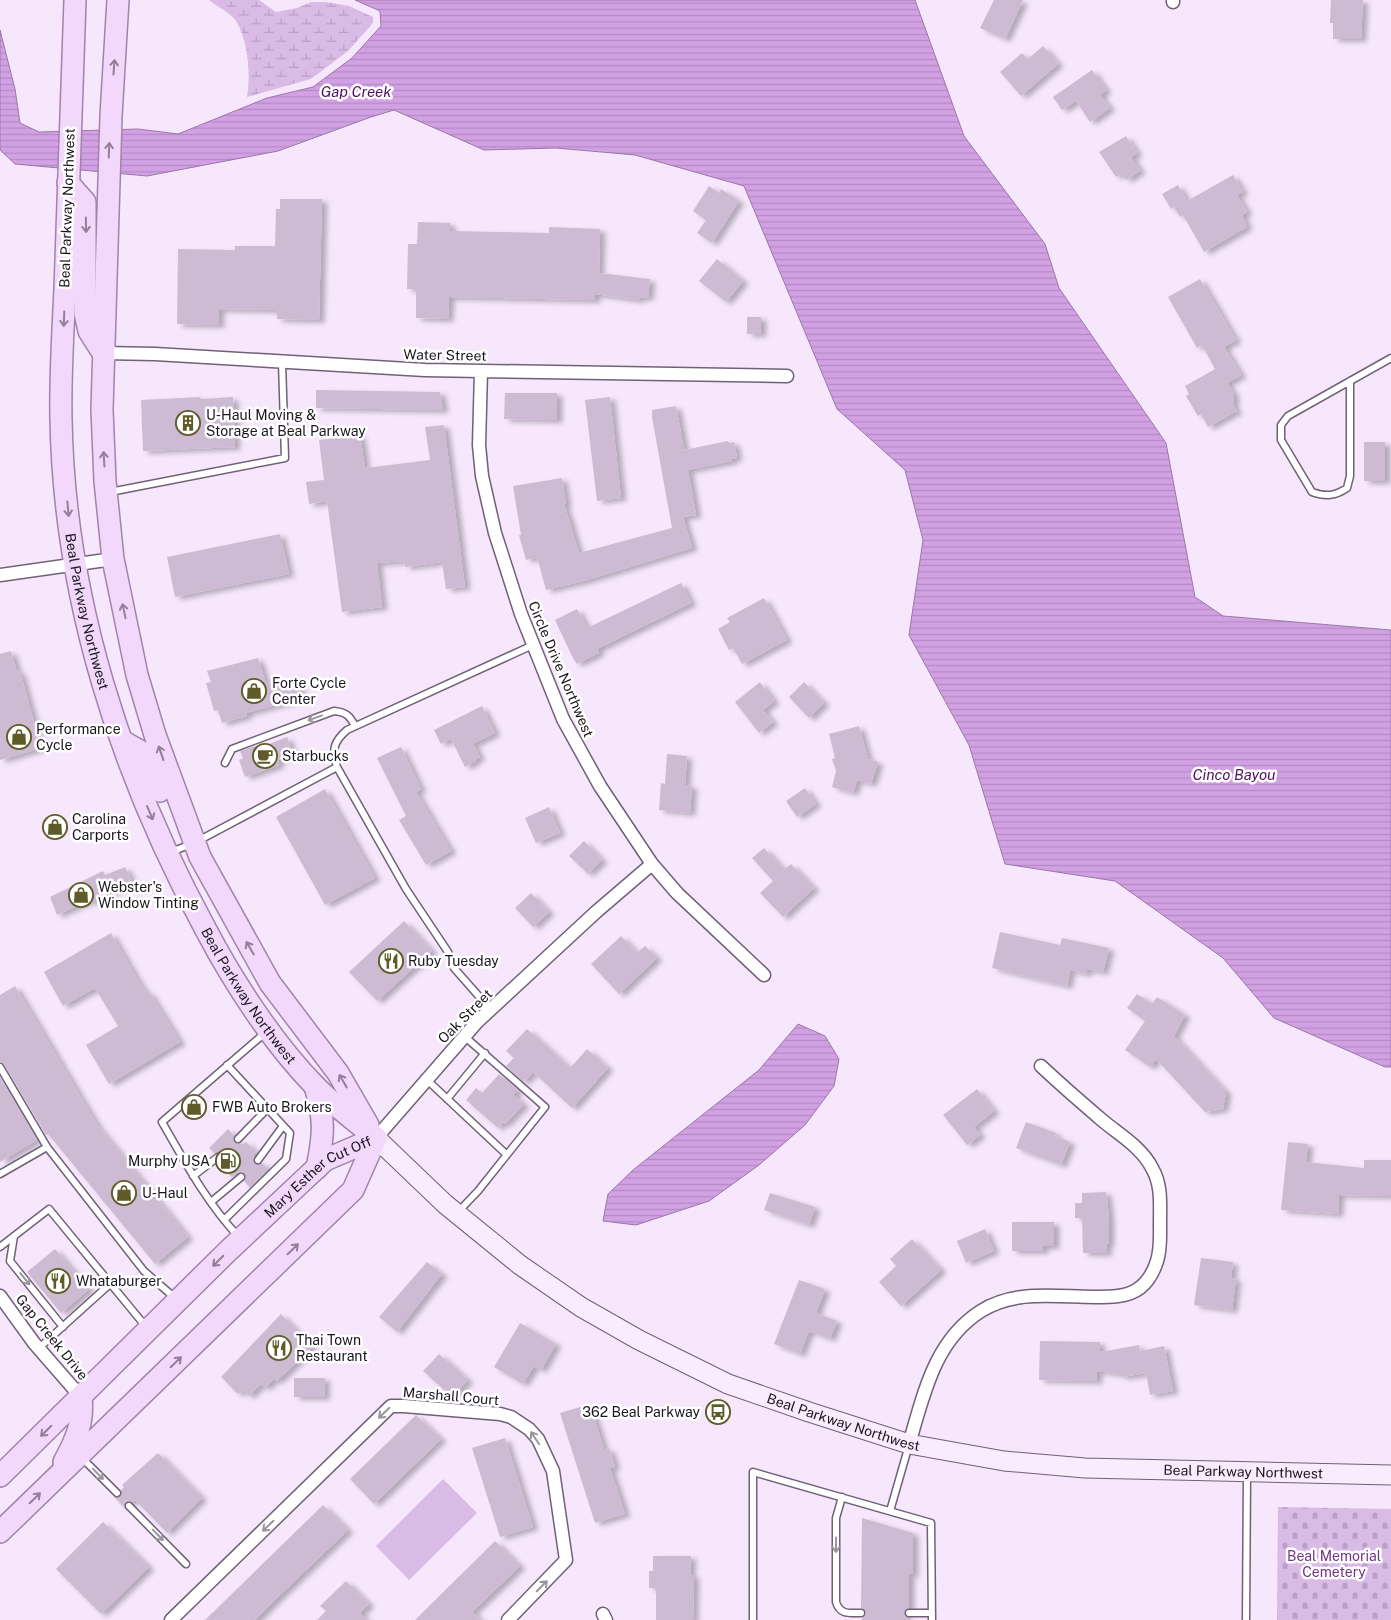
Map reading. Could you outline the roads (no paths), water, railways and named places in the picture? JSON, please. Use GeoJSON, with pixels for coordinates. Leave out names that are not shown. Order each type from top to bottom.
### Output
{"type":"FeatureCollection","features":[{"type":"Feature","properties":{"kind":"main road","name":"Beal Parkway Northwest"},"geometry":{"type":"LineString","coordinates":[[75,0],[61,419],[75,566],[88,628],[130,766],[168,853],[222,960],[269,1030],[315,1086],[376,1138],[457,1213],[520,1265],[581,1307],[638,1340],[728,1384],[909,1444],[1004,1461],[1085,1468],[1391,1475]]}},
{"type":"Feature","properties":{"kind":"main road","name":"Beal Parkway Northwest"},"geometry":{"type":"LineString","coordinates":[[118,0],[108,185],[102,410],[106,493],[113,560],[142,692],[161,754],[194,843],[232,918],[270,982],[338,1073],[376,1138]]}},
{"type":"Feature","properties":{"kind":"main road"},"geometry":{"type":"LineString","coordinates":[[68,183],[85,202],[85,313],[89,331],[103,353]]}},
{"type":"Feature","properties":{"kind":"main road"},"geometry":{"type":"LineString","coordinates":[[122,740],[145,754],[172,819],[194,843]]}},
{"type":"Feature","properties":{"kind":"main road"},"geometry":{"type":"LineString","coordinates":[[315,1086],[324,1128],[317,1168]]}},
{"type":"Feature","properties":{"kind":"main road","name":"Mary Esther Cut Off"},"geometry":{"type":"LineString","coordinates":[[0,1476],[241,1239],[325,1160],[376,1138]]}},
{"type":"Feature","properties":{"kind":"main road","name":"Mary Esther Cut Off"},"geometry":{"type":"LineString","coordinates":[[0,1532],[353,1190],[376,1138]]}},
{"type":"Feature","properties":{"kind":"main road"},"geometry":{"type":"LineString","coordinates":[[56,1478],[77,1437],[83,1414],[81,1397]]}},
{"type":"Feature","properties":{"kind":"street","name":"Water Street"},"geometry":{"type":"LineString","coordinates":[[103,353],[417,370],[787,376]]}},
{"type":"Feature","properties":{"kind":"street","name":"Circle Drive Northwest"},"geometry":{"type":"LineString","coordinates":[[481,371],[479,445],[482,476],[495,533],[533,645],[563,719],[582,756],[652,864],[677,893],[764,975]]}},
{"type":"Feature","properties":{"kind":"street"},"geometry":{"type":"LineString","coordinates":[[0,575],[113,560]]}},
{"type":"Feature","properties":{"kind":"street","name":"Oak Street"},"geometry":{"type":"LineString","coordinates":[[376,1138],[464,1036],[596,912],[652,864]]}},
{"type":"Feature","properties":{"kind":"street"},"geometry":{"type":"LineString","coordinates":[[909,1444],[926,1387],[939,1354],[953,1335],[976,1315],[996,1304],[1030,1296],[1119,1296],[1134,1293],[1142,1288],[1152,1274],[1158,1259],[1160,1197],[1159,1184],[1152,1168],[1140,1152],[1066,1090],[1041,1066]]}},
{"type":"Feature","properties":{"kind":"street","name":"Gap Creek Drive"},"geometry":{"type":"LineString","coordinates":[[0,1296],[39,1348],[81,1397]]}},
{"type":"Feature","properties":{"kind":"street","name":"Marshall Court"},"geometry":{"type":"LineString","coordinates":[[171,1620],[391,1406],[404,1406],[511,1417],[529,1429],[538,1439],[554,1471],[566,1560],[508,1620]]}},
{"type":"Feature","properties":{"kind":"lane"},"geometry":{"type":"LineString","coordinates":[[1350,381],[1350,476],[1347,488],[1338,494],[1324,496],[1312,492],[1281,440],[1281,426],[1288,416],[1350,381],[1391,358]]}},
{"type":"Feature","properties":{"kind":"lane"},"geometry":{"type":"LineString","coordinates":[[106,493],[285,458],[282,362]]}},
{"type":"Feature","properties":{"kind":"lane"},"geometry":{"type":"LineString","coordinates":[[491,1010],[454,968],[448,952],[406,889],[337,767],[333,751],[337,738],[356,726],[533,645]]}},
{"type":"Feature","properties":{"kind":"lane"},"geometry":{"type":"LineString","coordinates":[[225,763],[232,749],[334,711],[344,712],[350,716],[356,726]]}},
{"type":"Feature","properties":{"kind":"lane"},"geometry":{"type":"LineString","coordinates":[[168,853],[194,843],[337,767]]}},
{"type":"Feature","properties":{"kind":"lane"},"geometry":{"type":"LineString","coordinates":[[241,1239],[211,1202],[162,1122],[269,1030]]}},
{"type":"Feature","properties":{"kind":"lane"},"geometry":{"type":"LineString","coordinates":[[457,1213],[478,1191],[545,1107],[464,1036]]}},
{"type":"Feature","properties":{"kind":"lane"},"geometry":{"type":"LineString","coordinates":[[447,1099],[485,1053]]}},
{"type":"Feature","properties":{"kind":"lane"},"geometry":{"type":"LineString","coordinates":[[224,1220],[286,1159],[290,1133],[227,1065]]}},
{"type":"Feature","properties":{"kind":"lane"},"geometry":{"type":"LineString","coordinates":[[0,1067],[47,1147],[144,1271],[178,1301]]}},
{"type":"Feature","properties":{"kind":"lane"},"geometry":{"type":"LineString","coordinates":[[426,1079],[506,1154]]}},
{"type":"Feature","properties":{"kind":"lane"},"geometry":{"type":"LineString","coordinates":[[238,1139],[268,1108]]}},
{"type":"Feature","properties":{"kind":"lane"},"geometry":{"type":"LineString","coordinates":[[258,1160],[283,1126]]}},
{"type":"Feature","properties":{"kind":"lane"},"geometry":{"type":"LineString","coordinates":[[0,1174],[47,1147]]}},
{"type":"Feature","properties":{"kind":"lane"},"geometry":{"type":"LineString","coordinates":[[194,1176],[218,1157]]}},
{"type":"Feature","properties":{"kind":"lane"},"geometry":{"type":"LineString","coordinates":[[211,1202],[241,1177]]}},
{"type":"Feature","properties":{"kind":"lane"},"geometry":{"type":"LineString","coordinates":[[0,1247],[49,1209],[148,1330]]}},
{"type":"Feature","properties":{"kind":"lane"},"geometry":{"type":"LineString","coordinates":[[14,1236],[10,1261],[63,1327]]}},
{"type":"Feature","properties":{"kind":"lane"},"geometry":{"type":"LineString","coordinates":[[39,1348],[110,1284]]}},
{"type":"Feature","properties":{"kind":"lane"},"geometry":{"type":"LineString","coordinates":[[890,1511],[909,1444]]}},
{"type":"Feature","properties":{"kind":"lane"},"geometry":{"type":"LineString","coordinates":[[80,1455],[117,1493]]}},
{"type":"Feature","properties":{"kind":"lane"},"geometry":{"type":"LineString","coordinates":[[753,1620],[753,1472],[931,1523],[932,1617],[909,1614]]}},
{"type":"Feature","properties":{"kind":"lane"},"geometry":{"type":"LineString","coordinates":[[1246,1620],[1247,1472]]}},
{"type":"Feature","properties":{"kind":"lane"},"geometry":{"type":"LineString","coordinates":[[842,1497],[836,1518],[836,1602],[838,1608],[844,1613],[861,1614]]}},
{"type":"Feature","properties":{"kind":"lane"},"geometry":{"type":"LineString","coordinates":[[129,1506],[186,1564]]}},
{"type":"Feature","properties":{"kind":"water","name":"Cinco Bayou"},"geometry":{"type":"Polygon","coordinates":[[[355,0],[915,0],[964,136],[1045,244],[1059,288],[1166,443],[1195,597],[1223,616],[1391,630],[1391,1067],[1385,1067],[1274,1018],[1223,958],[1115,881],[1005,864],[969,745],[909,635],[923,540],[905,470],[837,409],[744,186],[635,155],[556,148],[484,150],[394,110],[278,151],[147,176],[15,164],[0,150],[0,30],[15,89],[20,123],[39,132],[138,129],[178,134],[267,98],[313,87],[352,58],[381,26],[380,11],[355,0]]]}},
{"type":"Feature","properties":{"kind":"water"},"geometry":{"type":"Polygon","coordinates":[[[798,1024],[825,1036],[839,1059],[834,1086],[805,1125],[759,1165],[709,1201],[636,1225],[603,1221],[608,1194],[633,1170],[759,1070],[798,1024]]]}},
{"type":"Feature","properties":{"kind":"place","name":"U-Haul Moving & Storage at Beal Parkway"},"geometry":{"type":"Point","coordinates":[188,423]}},
{"type":"Feature","properties":{"kind":"place","name":"Forte Cycle Center"},"geometry":{"type":"Point","coordinates":[254,691]}},
{"type":"Feature","properties":{"kind":"place","name":"Performance Cycle"},"geometry":{"type":"Point","coordinates":[19,737]}},
{"type":"Feature","properties":{"kind":"place","name":"Starbucks"},"geometry":{"type":"Point","coordinates":[265,756]}},
{"type":"Feature","properties":{"kind":"place","name":"Carolina Carports"},"geometry":{"type":"Point","coordinates":[55,827]}},
{"type":"Feature","properties":{"kind":"place","name":"Webster's Window Tinting"},"geometry":{"type":"Point","coordinates":[81,895]}},
{"type":"Feature","properties":{"kind":"place","name":"Ruby Tuesday"},"geometry":{"type":"Point","coordinates":[391,961]}},
{"type":"Feature","properties":{"kind":"place","name":"FWB Auto Brokers"},"geometry":{"type":"Point","coordinates":[194,1107]}},
{"type":"Feature","properties":{"kind":"place","name":"Murphy USA"},"geometry":{"type":"Point","coordinates":[228,1161]}},
{"type":"Feature","properties":{"kind":"place","name":"U-Haul"},"geometry":{"type":"Point","coordinates":[124,1193]}},
{"type":"Feature","properties":{"kind":"place","name":"Whataburger"},"geometry":{"type":"Point","coordinates":[58,1281]}},
{"type":"Feature","properties":{"kind":"place","name":"Thai Town Restaurant"},"geometry":{"type":"Point","coordinates":[279,1348]}},
{"type":"Feature","properties":{"kind":"place","name":"362 Beal Parkway"},"geometry":{"type":"Point","coordinates":[718,1412]}},
{"type":"Feature","properties":{"kind":"water label","name":"Gap Creek"},"geometry":{"type":"Point","coordinates":[356,91]}},
{"type":"Feature","properties":{"kind":"park label","name":"Beal Memorial Cemetery"},"geometry":{"type":"Point","coordinates":[1334,1564]}}]}
